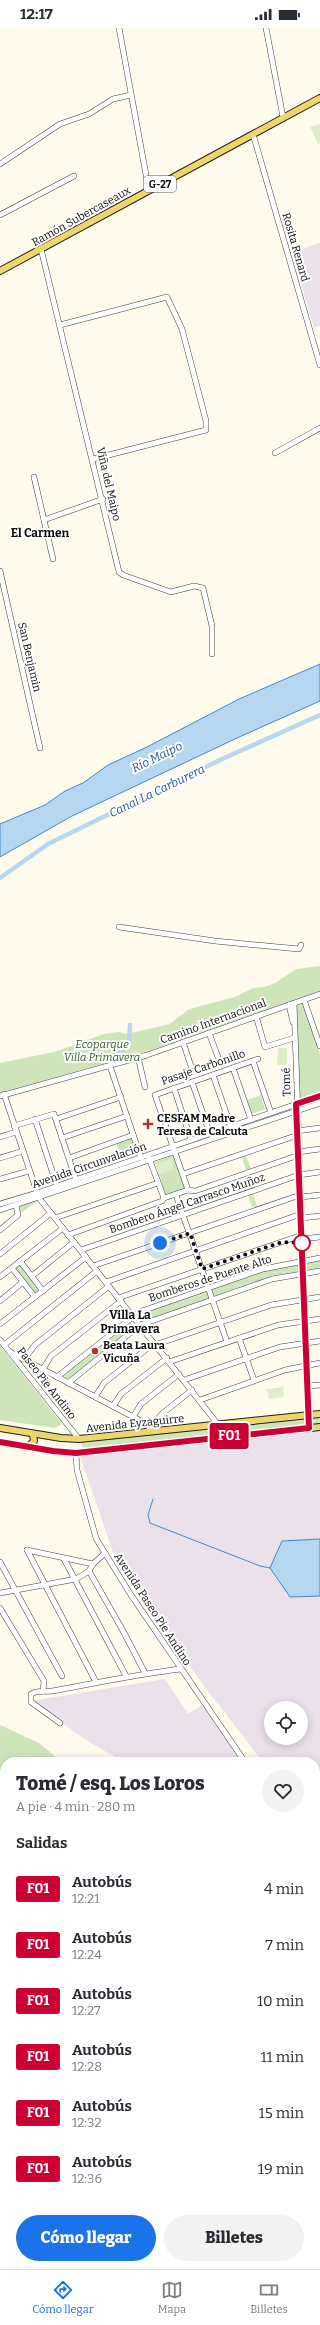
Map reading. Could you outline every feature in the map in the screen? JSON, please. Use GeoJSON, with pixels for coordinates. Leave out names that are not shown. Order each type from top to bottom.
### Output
{"type":"FeatureCollection","features":[{"type":"Feature","properties":{"kind":"main road","name":"Ramón Subercaseaux"},"geometry":{"type":"LineString","coordinates":[[0,271],[320,98]]}},
{"type":"Feature","properties":{"kind":"main road","name":"Avenida Eyzaguirre"},"geometry":{"type":"LineString","coordinates":[[0,1428],[33,1434],[79,1439],[320,1414]]}},
{"type":"Feature","properties":{"kind":"main road"},"geometry":{"type":"LineString","coordinates":[[0,1442],[76,1453],[320,1426]]}},
{"type":"Feature","properties":{"kind":"main road"},"geometry":{"type":"LineString","coordinates":[[191,1427],[194,1434],[193,1440]]}},
{"type":"Feature","properties":{"kind":"main road"},"geometry":{"type":"LineString","coordinates":[[28,1447],[34,1441],[33,1434]]}},
{"type":"Feature","properties":{"kind":"main road"},"geometry":{"type":"LineString","coordinates":[[104,1437],[102,1444],[105,1450]]}},
{"type":"Feature","properties":{"kind":"street"},"geometry":{"type":"LineString","coordinates":[[119,28],[149,191]]}},
{"type":"Feature","properties":{"kind":"street"},"geometry":{"type":"LineString","coordinates":[[266,28],[283,117]]}},
{"type":"Feature","properties":{"kind":"street"},"geometry":{"type":"LineString","coordinates":[[0,164],[60,124],[89,114],[113,99],[131,95]]}},
{"type":"Feature","properties":{"kind":"street","name":"Rosita Renard"},"geometry":{"type":"LineString","coordinates":[[253,134],[320,365]]}},
{"type":"Feature","properties":{"kind":"street"},"geometry":{"type":"LineString","coordinates":[[0,215],[74,176]]}},
{"type":"Feature","properties":{"kind":"street","name":"Viña del Maipo"},"geometry":{"type":"LineString","coordinates":[[41,249],[121,574],[171,592],[194,586],[205,590],[212,626],[212,654]]}},
{"type":"Feature","properties":{"kind":"street"},"geometry":{"type":"LineString","coordinates":[[60,325],[168,297],[182,329],[206,421],[206,430],[93,459]]}},
{"type":"Feature","properties":{"kind":"street"},"geometry":{"type":"LineString","coordinates":[[275,453],[320,428]]}},
{"type":"Feature","properties":{"kind":"street"},"geometry":{"type":"LineString","coordinates":[[34,477],[53,559]]}},
{"type":"Feature","properties":{"kind":"street"},"geometry":{"type":"LineString","coordinates":[[44,520],[103,499]]}},
{"type":"Feature","properties":{"kind":"street","name":"San Benjamin"},"geometry":{"type":"LineString","coordinates":[[0,571],[40,748]]}},
{"type":"Feature","properties":{"kind":"street"},"geometry":{"type":"LineString","coordinates":[[120,927],[258,946],[299,949],[301,946]]}},
{"type":"Feature","properties":{"kind":"street","name":"Camino Internacional"},"geometry":{"type":"LineString","coordinates":[[2,1095],[110,1066],[184,1042],[320,994]]}},
{"type":"Feature","properties":{"kind":"street"},"geometry":{"type":"LineString","coordinates":[[304,1000],[320,1046]]}},
{"type":"Feature","properties":{"kind":"street","name":"Tomé"},"geometry":{"type":"LineString","coordinates":[[292,1004],[304,1273],[309,1428]]}},
{"type":"Feature","properties":{"kind":"street"},"geometry":{"type":"LineString","coordinates":[[256,1016],[265,1047],[294,1038]]}},
{"type":"Feature","properties":{"kind":"street"},"geometry":{"type":"LineString","coordinates":[[209,1033],[218,1057]]}},
{"type":"Feature","properties":{"kind":"street"},"geometry":{"type":"LineString","coordinates":[[184,1042],[191,1066]]}},
{"type":"Feature","properties":{"kind":"street"},"geometry":{"type":"LineString","coordinates":[[138,1057],[145,1087]]}},
{"type":"Feature","properties":{"kind":"street","name":"Pasaje Carbonillo"},"geometry":{"type":"LineString","coordinates":[[174,1146],[155,1095],[255,1060],[271,1113]]}},
{"type":"Feature","properties":{"kind":"street"},"geometry":{"type":"LineString","coordinates":[[110,1066],[141,1158]]}},
{"type":"Feature","properties":{"kind":"street"},"geometry":{"type":"LineString","coordinates":[[233,1068],[251,1120]]}},
{"type":"Feature","properties":{"kind":"street"},"geometry":{"type":"LineString","coordinates":[[213,1075],[231,1127]]}},
{"type":"Feature","properties":{"kind":"street"},"geometry":{"type":"LineString","coordinates":[[192,1082],[210,1134]]}},
{"type":"Feature","properties":{"kind":"street"},"geometry":{"type":"LineString","coordinates":[[174,1088],[191,1140]]}},
{"type":"Feature","properties":{"kind":"street"},"geometry":{"type":"LineString","coordinates":[[2,1095],[38,1196],[228,1437]]}},
{"type":"Feature","properties":{"kind":"street","name":"Avenida Circunvalación"},"geometry":{"type":"LineString","coordinates":[[0,1204],[38,1196],[58,1186],[141,1158],[149,1158],[174,1146],[320,1096]]}},
{"type":"Feature","properties":{"kind":"street"},"geometry":{"type":"LineString","coordinates":[[14,1126],[34,1119],[54,1116],[121,1097]]}},
{"type":"Feature","properties":{"kind":"street","name":"Avenida Circunvalación"},"geometry":{"type":"LineString","coordinates":[[0,1210],[149,1158],[176,1152],[320,1103]]}},
{"type":"Feature","properties":{"kind":"street"},"geometry":{"type":"LineString","coordinates":[[54,1116],[76,1180]]}},
{"type":"Feature","properties":{"kind":"street"},"geometry":{"type":"LineString","coordinates":[[62,1138],[127,1116]]}},
{"type":"Feature","properties":{"kind":"street"},"geometry":{"type":"LineString","coordinates":[[34,1119],[58,1186]]}},
{"type":"Feature","properties":{"kind":"street"},"geometry":{"type":"LineString","coordinates":[[183,1174],[298,1133],[320,1128]]}},
{"type":"Feature","properties":{"kind":"street"},"geometry":{"type":"LineString","coordinates":[[0,1137],[16,1132]]}},
{"type":"Feature","properties":{"kind":"street"},"geometry":{"type":"LineString","coordinates":[[69,1158],[133,1135]]}},
{"type":"Feature","properties":{"kind":"street"},"geometry":{"type":"LineString","coordinates":[[174,1146],[188,1190]]}},
{"type":"Feature","properties":{"kind":"street"},"geometry":{"type":"LineString","coordinates":[[68,1234],[162,1201],[164,1198],[188,1190],[195,1191],[298,1153],[320,1150]]}},
{"type":"Feature","properties":{"kind":"street"},"geometry":{"type":"LineString","coordinates":[[0,1158],[23,1151]]}},
{"type":"Feature","properties":{"kind":"street"},"geometry":{"type":"LineString","coordinates":[[149,1158],[164,1198]]}},
{"type":"Feature","properties":{"kind":"street"},"geometry":{"type":"LineString","coordinates":[[0,1179],[29,1171]]}},
{"type":"Feature","properties":{"kind":"street","name":"Bombero Ángel Carrasco Muñoz"},"geometry":{"type":"LineString","coordinates":[[81,1250],[299,1175],[320,1172]]}},
{"type":"Feature","properties":{"kind":"street"},"geometry":{"type":"LineString","coordinates":[[55,1218],[158,1183]]}},
{"type":"Feature","properties":{"kind":"street"},"geometry":{"type":"LineString","coordinates":[[176,1195],[227,1342]]}},
{"type":"Feature","properties":{"kind":"street"},"geometry":{"type":"LineString","coordinates":[[93,1266],[300,1196],[320,1195]]}},
{"type":"Feature","properties":{"kind":"street"},"geometry":{"type":"LineString","coordinates":[[0,1230],[18,1215],[16,1205]]}},
{"type":"Feature","properties":{"kind":"street"},"geometry":{"type":"LineString","coordinates":[[0,1254],[51,1213]]}},
{"type":"Feature","properties":{"kind":"street"},"geometry":{"type":"LineString","coordinates":[[24,1359],[35,1345],[107,1284],[196,1251],[301,1216],[320,1216]]}},
{"type":"Feature","properties":{"kind":"street"},"geometry":{"type":"LineString","coordinates":[[0,1277],[63,1228]]}},
{"type":"Feature","properties":{"kind":"street"},"geometry":{"type":"LineString","coordinates":[[43,1369],[52,1356],[120,1299],[202,1269],[302,1237],[320,1237]]}},
{"type":"Feature","properties":{"kind":"street"},"geometry":{"type":"LineString","coordinates":[[32,1276],[74,1242]]}},
{"type":"Feature","properties":{"kind":"street"},"geometry":{"type":"LineString","coordinates":[[0,1324],[86,1257]]}},
{"type":"Feature","properties":{"kind":"street","name":"Bomberos de Puente Alto"},"geometry":{"type":"LineString","coordinates":[[57,1377],[138,1312],[268,1268],[320,1258]]}},
{"type":"Feature","properties":{"kind":"street"},"geometry":{"type":"LineString","coordinates":[[20,1261],[43,1291]]}},
{"type":"Feature","properties":{"kind":"street"},"geometry":{"type":"LineString","coordinates":[[12,1268],[35,1297]]}},
{"type":"Feature","properties":{"kind":"street"},"geometry":{"type":"LineString","coordinates":[[4,1344],[97,1271]]}},
{"type":"Feature","properties":{"kind":"street"},"geometry":{"type":"LineString","coordinates":[[68,1383],[140,1325],[272,1279],[320,1271]]}},
{"type":"Feature","properties":{"kind":"street"},"geometry":{"type":"LineString","coordinates":[[0,1301],[24,1282]]}},
{"type":"Feature","properties":{"kind":"street"},"geometry":{"type":"LineString","coordinates":[[95,1397],[104,1383],[149,1347],[277,1303],[320,1297]]}},
{"type":"Feature","properties":{"kind":"street"},"geometry":{"type":"LineString","coordinates":[[113,1406],[121,1394],[168,1360],[278,1325],[320,1319]]}},
{"type":"Feature","properties":{"kind":"street"},"geometry":{"type":"LineString","coordinates":[[239,1338],[254,1380]]}},
{"type":"Feature","properties":{"kind":"street","name":"Paseo Pie Andino"},"geometry":{"type":"LineString","coordinates":[[0,1340],[79,1439]]}},
{"type":"Feature","properties":{"kind":"street"},"geometry":{"type":"LineString","coordinates":[[184,1380],[284,1346],[320,1341]]}},
{"type":"Feature","properties":{"kind":"street"},"geometry":{"type":"LineString","coordinates":[[10,1352],[158,1430]]}},
{"type":"Feature","properties":{"kind":"street"},"geometry":{"type":"LineString","coordinates":[[200,1400],[285,1370],[320,1363]]}},
{"type":"Feature","properties":{"kind":"street"},"geometry":{"type":"LineString","coordinates":[[133,1417],[141,1404],[179,1374]]}},
{"type":"Feature","properties":{"kind":"street"},"geometry":{"type":"LineString","coordinates":[[308,1386],[320,1385]]}},
{"type":"Feature","properties":{"kind":"street"},"geometry":{"type":"LineString","coordinates":[[144,1432],[163,1413],[192,1390]]}},
{"type":"Feature","properties":{"kind":"street","name":"Avenida Paseo Pie Andino"},"geometry":{"type":"LineString","coordinates":[[76,1453],[78,1470],[96,1538],[181,1669],[242,1757]]}},
{"type":"Feature","properties":{"kind":"street"},"geometry":{"type":"LineString","coordinates":[[92,1564],[27,1550],[96,1682]]}},
{"type":"Feature","properties":{"kind":"street"},"geometry":{"type":"LineString","coordinates":[[0,1593],[76,1579],[89,1571],[92,1564],[105,1553]]}},
{"type":"Feature","properties":{"kind":"street"},"geometry":{"type":"LineString","coordinates":[[64,1559],[76,1579],[126,1676]]}},
{"type":"Feature","properties":{"kind":"street"},"geometry":{"type":"LineString","coordinates":[[0,1562],[62,1676]]}},
{"type":"Feature","properties":{"kind":"street"},"geometry":{"type":"LineString","coordinates":[[89,1571],[145,1673]]}},
{"type":"Feature","properties":{"kind":"street"},"geometry":{"type":"LineString","coordinates":[[0,1608],[44,1681],[43,1691]]}},
{"type":"Feature","properties":{"kind":"street"},"geometry":{"type":"LineString","coordinates":[[60,1723],[31,1702],[30,1698],[32,1694],[126,1676],[181,1669]]}},
{"type":"Feature","properties":{"kind":"shaded area"},"geometry":{"type":"Polygon","coordinates":[[[320,243],[320,326],[314,328],[292,252],[320,243]]]}},
{"type":"Feature","properties":{"kind":"shaded area"},"geometry":{"type":"Polygon","coordinates":[[[320,1430],[320,1757],[259,1757],[201,1682],[137,1591],[114,1555],[80,1456],[320,1430]]]}},
{"type":"Feature","properties":{"kind":"shaded area"},"geometry":{"type":"Polygon","coordinates":[[[165,1679],[188,1714],[202,1705],[240,1757],[115,1757],[89,1742],[31,1701],[165,1679]]]}},
{"type":"Feature","properties":{"kind":"green space"},"geometry":{"type":"Polygon","coordinates":[[[320,124],[320,143],[318,144],[310,127],[320,124]]]}},
{"type":"Feature","properties":{"kind":"green space","name":"Ecoparque Villa Primavera"},"geometry":{"type":"Polygon","coordinates":[[[320,966],[320,991],[148,1051],[0,1093],[0,1063],[54,1052],[104,1034],[118,1032],[127,1034],[170,1024],[189,1009],[235,997],[253,988],[264,987],[275,983],[296,969],[320,966]]]}},
{"type":"Feature","properties":{"kind":"green space"},"geometry":{"type":"Polygon","coordinates":[[[303,1001],[320,1054],[320,1092],[299,1098],[296,1005],[303,1001]]]}},
{"type":"Feature","properties":{"kind":"green space"},"geometry":{"type":"Polygon","coordinates":[[[278,1048],[287,1048],[287,1065],[277,1065],[278,1048]]]}},
{"type":"Feature","properties":{"kind":"green space"},"geometry":{"type":"Polygon","coordinates":[[[261,1095],[265,1109],[252,1114],[247,1100],[261,1095]]]}},
{"type":"Feature","properties":{"kind":"green space"},"geometry":{"type":"Polygon","coordinates":[[[132,1137],[138,1155],[122,1160],[116,1143],[132,1137]]]}},
{"type":"Feature","properties":{"kind":"green space"},"geometry":{"type":"Polygon","coordinates":[[[175,1155],[186,1189],[166,1196],[155,1162],[175,1155]]]}},
{"type":"Feature","properties":{"kind":"green space"},"geometry":{"type":"Polygon","coordinates":[[[246,1156],[251,1169],[246,1170],[242,1158],[246,1156]]]}},
{"type":"Feature","properties":{"kind":"green space"},"geometry":{"type":"Polygon","coordinates":[[[171,1159],[174,1169],[160,1174],[156,1164],[171,1159]]]}},
{"type":"Feature","properties":{"kind":"green space"},"geometry":{"type":"Polygon","coordinates":[[[253,1194],[257,1206],[252,1207],[248,1195],[253,1194]]]}},
{"type":"Feature","properties":{"kind":"green space"},"geometry":{"type":"Polygon","coordinates":[[[35,1200],[36,1202],[21,1213],[19,1206],[35,1200]]]}},
{"type":"Feature","properties":{"kind":"green space"},"geometry":{"type":"Polygon","coordinates":[[[320,1261],[320,1269],[274,1275],[141,1322],[137,1315],[274,1268],[320,1261]]]}},
{"type":"Feature","properties":{"kind":"green space"},"geometry":{"type":"Polygon","coordinates":[[[20,1263],[41,1290],[36,1295],[14,1268],[20,1263]]]}},
{"type":"Feature","properties":{"kind":"green space"},"geometry":{"type":"Polygon","coordinates":[[[130,1321],[134,1326],[69,1379],[62,1375],[130,1321]]]}},
{"type":"Feature","properties":{"kind":"green space"},"geometry":{"type":"Polygon","coordinates":[[[0,1346],[62,1424],[55,1428],[0,1420],[0,1346]]]}},
{"type":"Feature","properties":{"kind":"green space"},"geometry":{"type":"Polygon","coordinates":[[[26,1363],[48,1375],[42,1383],[24,1364],[26,1363]]]}},
{"type":"Feature","properties":{"kind":"green space"},"geometry":{"type":"Polygon","coordinates":[[[283,1387],[284,1397],[269,1399],[267,1389],[283,1387]]]}},
{"type":"Feature","properties":{"kind":"green space"},"geometry":{"type":"Polygon","coordinates":[[[320,1415],[320,1425],[83,1448],[81,1443],[86,1441],[320,1415]]]}},
{"type":"Feature","properties":{"kind":"green space"},"geometry":{"type":"Polygon","coordinates":[[[0,1725],[39,1743],[56,1757],[0,1757],[0,1725]]]}},
{"type":"Feature","properties":{"kind":"water","name":"Río Maipo"},"geometry":{"type":"Polygon","coordinates":[[[320,664],[320,701],[237,738],[72,816],[0,857],[0,824],[45,805],[65,791],[83,783],[108,765],[147,747],[239,699],[320,664]]]}},
{"type":"Feature","properties":{"kind":"water"},"geometry":{"type":"Polygon","coordinates":[[[320,1539],[320,1596],[290,1597],[270,1568],[282,1541],[320,1539]]]}},
{"type":"Feature","properties":{"kind":"waterway","name":"Canal La Carburera"},"geometry":{"type":"LineString","coordinates":[[0,878],[48,844],[220,760],[320,715]]}},
{"type":"Feature","properties":{"kind":"waterway"},"geometry":{"type":"LineString","coordinates":[[115,1061],[129,1041],[130,1025]]}},
{"type":"Feature","properties":{"kind":"waterway"},"geometry":{"type":"LineString","coordinates":[[153,1499],[148,1515],[150,1523],[260,1566],[270,1568]]}},
{"type":"Feature","properties":{"kind":"bus line","name":"F01"},"geometry":{"type":"LineString","coordinates":[[0,1442],[53,1451],[76,1453],[309,1428],[304,1271],[296,1104],[320,1096]]}},
{"type":"Feature","properties":{"kind":"place","name":"CESFAM Madre Teresa de Calcuta"},"geometry":{"type":"Point","coordinates":[148,1124]}},
{"type":"Feature","properties":{"kind":"place","name":"Beata Laura Vicuña"},"geometry":{"type":"Point","coordinates":[95,1351]}},
{"type":"Feature","properties":{"kind":"district","name":"El Carmen"},"geometry":{"type":"Point","coordinates":[40,533]}},
{"type":"Feature","properties":{"kind":"district","name":"Villa La Primavera"},"geometry":{"type":"Point","coordinates":[130,1322]}},
{"type":"Feature","properties":{"kind":"route"},"geometry":{"type":"LineString","coordinates":[[160,1243],[190,1233],[202,1269],[282,1242],[302,1243]]}}]}
